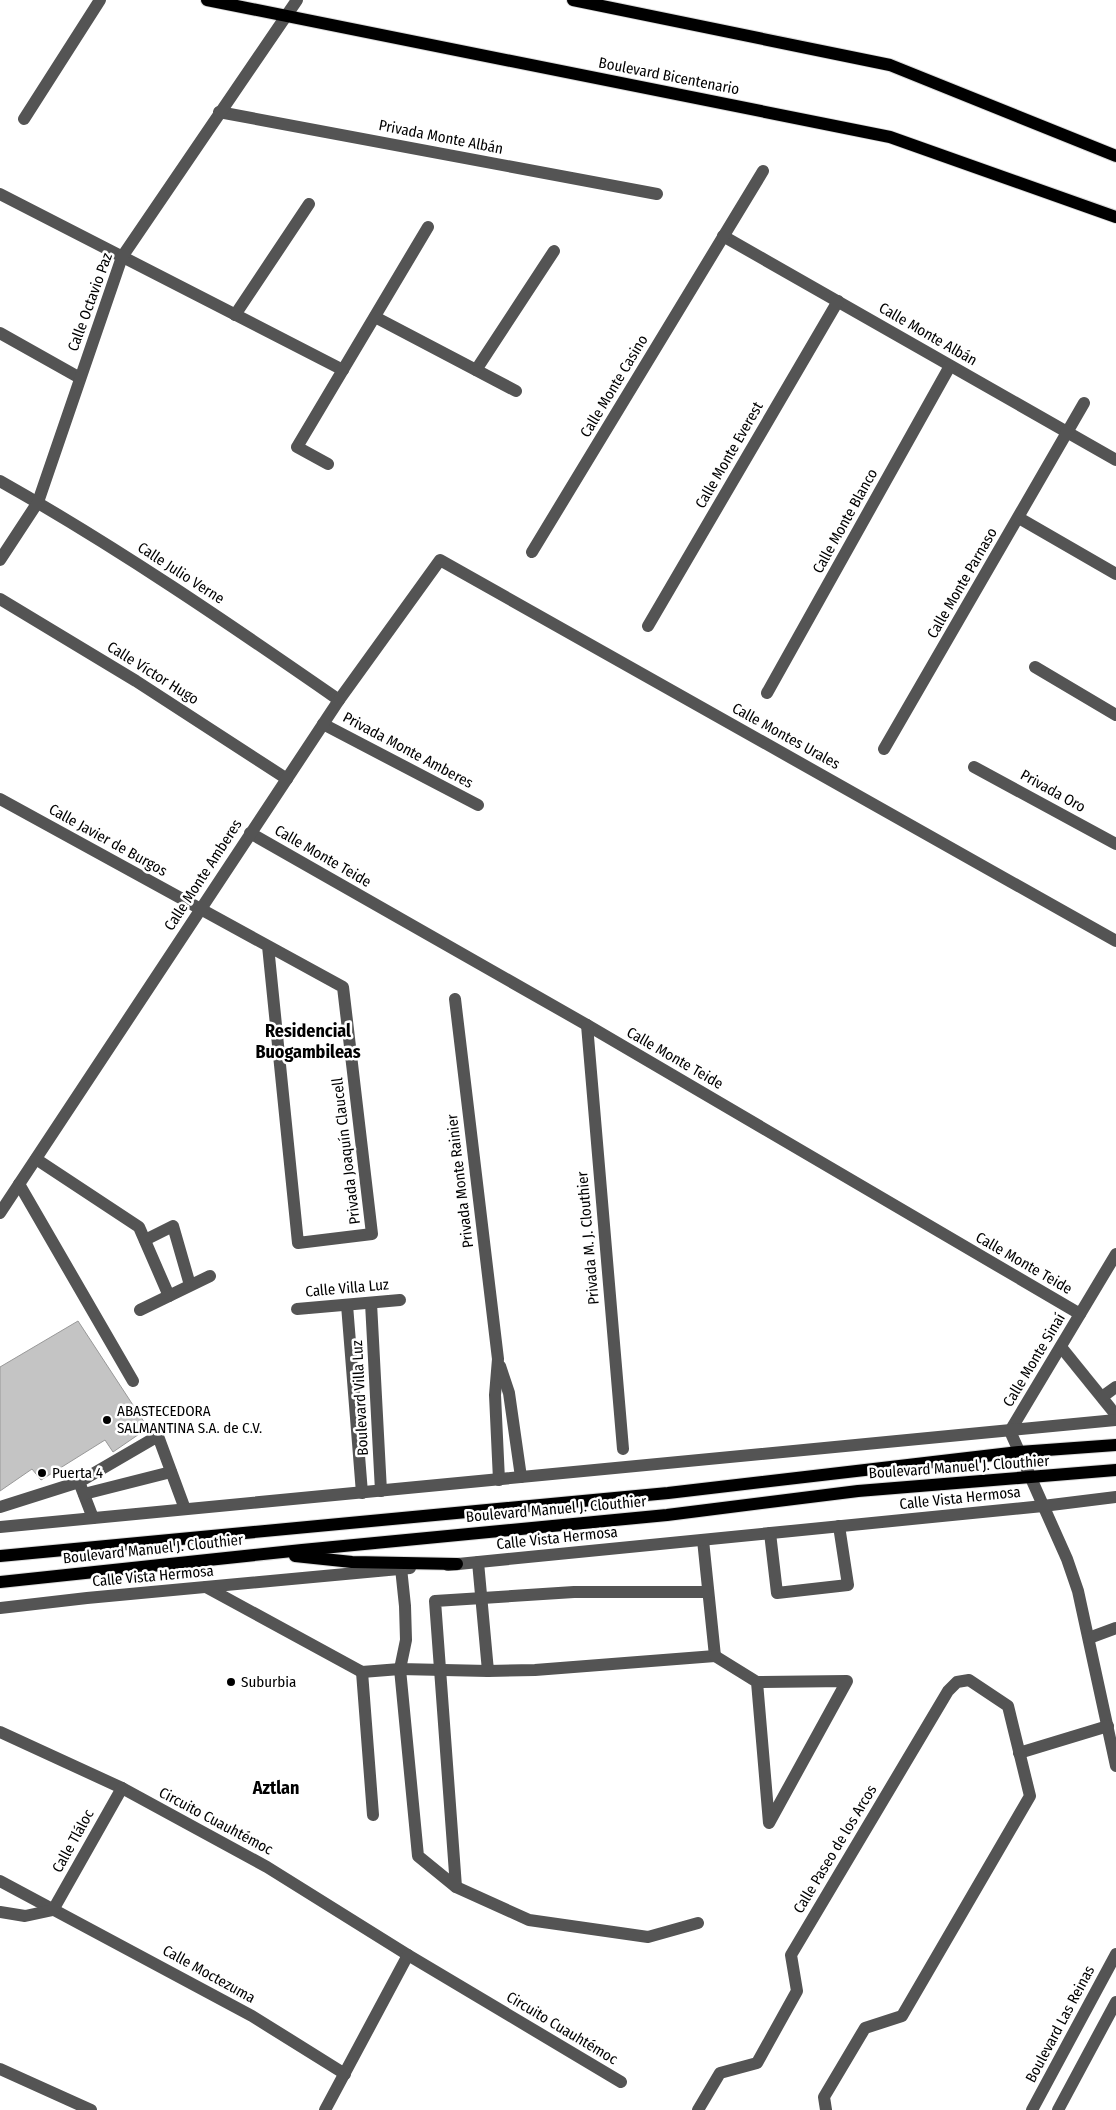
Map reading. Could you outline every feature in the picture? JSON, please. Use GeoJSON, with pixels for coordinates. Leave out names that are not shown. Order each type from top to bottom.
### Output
{"type":"FeatureCollection","features":[{"type":"Feature","properties":{"kind":"main road","name":"Boulevard Bicentenario"},"geometry":{"type":"LineString","coordinates":[[207,0],[890,137],[1116,217]]}},
{"type":"Feature","properties":{"kind":"main road"},"geometry":{"type":"LineString","coordinates":[[573,0],[890,65],[1116,156]]}},
{"type":"Feature","properties":{"kind":"main road","name":"Boulevard Manuel J. Clouthier"},"geometry":{"type":"LineString","coordinates":[[0,1556],[668,1493],[1019,1452],[1116,1445]]}},
{"type":"Feature","properties":{"kind":"main road","name":"Boulevard Manuel J. Clouthier"},"geometry":{"type":"LineString","coordinates":[[0,1582],[270,1553],[667,1515],[858,1491],[1116,1470]]}},
{"type":"Feature","properties":{"kind":"main road"},"geometry":{"type":"LineString","coordinates":[[270,1553],[352,1562],[457,1564]]}},
{"type":"Feature","properties":{"kind":"street"},"geometry":{"type":"LineString","coordinates":[[24,119],[100,0]]}},
{"type":"Feature","properties":{"kind":"street","name":"Calle Octavio Paz"},"geometry":{"type":"LineString","coordinates":[[0,560],[38,502],[122,256],[297,0]]}},
{"type":"Feature","properties":{"kind":"street","name":"Privada Monte Albán"},"geometry":{"type":"LineString","coordinates":[[220,112],[658,194]]}},
{"type":"Feature","properties":{"kind":"street","name":"Calle Monte Casino"},"geometry":{"type":"LineString","coordinates":[[532,552],[763,171]]}},
{"type":"Feature","properties":{"kind":"street"},"geometry":{"type":"LineString","coordinates":[[0,194],[343,370]]}},
{"type":"Feature","properties":{"kind":"street"},"geometry":{"type":"LineString","coordinates":[[235,315],[309,204]]}},
{"type":"Feature","properties":{"kind":"street"},"geometry":{"type":"LineString","coordinates":[[328,464],[297,447],[428,227]]}},
{"type":"Feature","properties":{"kind":"street","name":"Calle Monte Albán"},"geometry":{"type":"LineString","coordinates":[[723,236],[1116,460]]}},
{"type":"Feature","properties":{"kind":"street"},"geometry":{"type":"LineString","coordinates":[[476,370],[554,251]]}},
{"type":"Feature","properties":{"kind":"street","name":"Calle Monte Everest"},"geometry":{"type":"LineString","coordinates":[[648,626],[838,301]]}},
{"type":"Feature","properties":{"kind":"street"},"geometry":{"type":"LineString","coordinates":[[374,317],[516,391]]}},
{"type":"Feature","properties":{"kind":"street"},"geometry":{"type":"LineString","coordinates":[[0,333],[80,378]]}},
{"type":"Feature","properties":{"kind":"street","name":"Calle Monte Blanco"},"geometry":{"type":"LineString","coordinates":[[768,693],[950,366]]}},
{"type":"Feature","properties":{"kind":"street","name":"Calle Monte Parnaso"},"geometry":{"type":"LineString","coordinates":[[884,749],[1084,403]]}},
{"type":"Feature","properties":{"kind":"street","name":"Calle Julio Verne"},"geometry":{"type":"LineString","coordinates":[[0,481],[38,502],[190,597],[339,700]]}},
{"type":"Feature","properties":{"kind":"street"},"geometry":{"type":"LineString","coordinates":[[1019,518],[1116,574]]}},
{"type":"Feature","properties":{"kind":"street","name":"Calle Monte Amberes"},"geometry":{"type":"LineString","coordinates":[[0,1213],[339,700],[440,560]]}},
{"type":"Feature","properties":{"kind":"street","name":"Calle Montes Urales"},"geometry":{"type":"LineString","coordinates":[[440,560],[1116,941]]}},
{"type":"Feature","properties":{"kind":"street","name":"Calle Víctor Hugo"},"geometry":{"type":"LineString","coordinates":[[0,598],[136,681],[287,779]]}},
{"type":"Feature","properties":{"kind":"street"},"geometry":{"type":"LineString","coordinates":[[1036,667],[1116,715]]}},
{"type":"Feature","properties":{"kind":"street","name":"Privada Monte Amberes"},"geometry":{"type":"LineString","coordinates":[[323,724],[478,806]]}},
{"type":"Feature","properties":{"kind":"street","name":"Privada Oro"},"geometry":{"type":"LineString","coordinates":[[974,767],[1116,844]]}},
{"type":"Feature","properties":{"kind":"street","name":"Calle Javier de Burgos"},"geometry":{"type":"LineString","coordinates":[[0,799],[200,910]]}},
{"type":"Feature","properties":{"kind":"street","name":"Calle Monte Teide"},"geometry":{"type":"LineString","coordinates":[[250,834],[587,1025],[1080,1314]]}},
{"type":"Feature","properties":{"kind":"street","name":"Privada Joaquín Claucell"},"geometry":{"type":"LineString","coordinates":[[200,910],[268,946],[342,987],[372,1234],[298,1243],[268,946]]}},
{"type":"Feature","properties":{"kind":"street","name":"Privada Monte Rainier"},"geometry":{"type":"LineString","coordinates":[[455,999],[498,1358],[509,1393],[521,1478]]}},
{"type":"Feature","properties":{"kind":"street","name":"Privada M. J. Clouthier"},"geometry":{"type":"LineString","coordinates":[[587,1025],[623,1449]]}},
{"type":"Feature","properties":{"kind":"street"},"geometry":{"type":"LineString","coordinates":[[36,1159],[139,1227],[170,1296]]}},
{"type":"Feature","properties":{"kind":"street"},"geometry":{"type":"LineString","coordinates":[[19,1184],[133,1381]]}},
{"type":"Feature","properties":{"kind":"street"},"geometry":{"type":"LineString","coordinates":[[145,1240],[173,1226],[190,1285]]}},
{"type":"Feature","properties":{"kind":"street","name":"Calle Monte Sinaí"},"geometry":{"type":"LineString","coordinates":[[1010,1431],[1116,1254]]}},
{"type":"Feature","properties":{"kind":"street"},"geometry":{"type":"LineString","coordinates":[[140,1310],[210,1276]]}},
{"type":"Feature","properties":{"kind":"street","name":"Calle Villa Luz"},"geometry":{"type":"LineString","coordinates":[[297,1309],[400,1300]]}},
{"type":"Feature","properties":{"kind":"street","name":"Boulevard Villa Luz"},"geometry":{"type":"LineString","coordinates":[[370,1303],[381,1491]]}},
{"type":"Feature","properties":{"kind":"street","name":"Boulevard Villa Luz"},"geometry":{"type":"LineString","coordinates":[[348,1305],[362,1493]]}},
{"type":"Feature","properties":{"kind":"street"},"geometry":{"type":"LineString","coordinates":[[1060,1347],[1116,1415]]}},
{"type":"Feature","properties":{"kind":"street","name":"Privada Monte Rainier"},"geometry":{"type":"LineString","coordinates":[[498,1358],[495,1395],[499,1480]]}},
{"type":"Feature","properties":{"kind":"street"},"geometry":{"type":"LineString","coordinates":[[1102,1397],[1116,1387]]}},
{"type":"Feature","properties":{"kind":"street"},"geometry":{"type":"LineString","coordinates":[[0,1527],[1116,1420]]}},
{"type":"Feature","properties":{"kind":"street"},"geometry":{"type":"LineString","coordinates":[[1010,1431],[1068,1559],[1089,1638],[1116,1766]]}},
{"type":"Feature","properties":{"kind":"street"},"geometry":{"type":"LineString","coordinates":[[82,1488],[158,1436],[185,1509]]}},
{"type":"Feature","properties":{"kind":"street"},"geometry":{"type":"LineString","coordinates":[[0,1507],[82,1488],[171,1472]]}},
{"type":"Feature","properties":{"kind":"street"},"geometry":{"type":"LineString","coordinates":[[82,1488],[93,1518]]}},
{"type":"Feature","properties":{"kind":"street","name":"Calle Vista Hermosa"},"geometry":{"type":"LineString","coordinates":[[0,1608],[87,1598],[703,1540],[1116,1497]]}},
{"type":"Feature","properties":{"kind":"street"},"geometry":{"type":"LineString","coordinates":[[770,1533],[778,1593],[848,1585],[839,1526]]}},
{"type":"Feature","properties":{"kind":"street"},"geometry":{"type":"LineString","coordinates":[[703,1540],[715,1656]]}},
{"type":"Feature","properties":{"kind":"street"},"geometry":{"type":"LineString","coordinates":[[478,1562],[488,1671]]}},
{"type":"Feature","properties":{"kind":"street"},"geometry":{"type":"LineString","coordinates":[[400,1568],[405,1606],[406,1640],[400,1669],[418,1856],[456,1887],[529,1920],[648,1937],[698,1923]]}},
{"type":"Feature","properties":{"kind":"street"},"geometry":{"type":"LineString","coordinates":[[206,1587],[362,1672],[400,1669],[535,1670],[715,1656],[757,1682],[846,1681],[769,1823],[757,1682]]}},
{"type":"Feature","properties":{"kind":"street"},"geometry":{"type":"LineString","coordinates":[[456,1887],[435,1601],[574,1592],[708,1592]]}},
{"type":"Feature","properties":{"kind":"street"},"geometry":{"type":"LineString","coordinates":[[1089,1638],[1116,1628]]}},
{"type":"Feature","properties":{"kind":"street"},"geometry":{"type":"LineString","coordinates":[[362,1672],[373,1815]]}},
{"type":"Feature","properties":{"kind":"street","name":"Calle Paseo de los Arcos"},"geometry":{"type":"LineString","coordinates":[[698,2110],[720,2073],[756,2063],[797,1991],[790,1954],[948,1690],[957,1682],[969,1680],[1008,1706],[1030,1796],[902,2016],[865,2028],[824,2097],[826,2110]]}},
{"type":"Feature","properties":{"kind":"street"},"geometry":{"type":"LineString","coordinates":[[1019,1753],[1108,1726]]}},
{"type":"Feature","properties":{"kind":"street","name":"Circuito Cuauhtémoc"},"geometry":{"type":"LineString","coordinates":[[0,1732],[122,1788],[267,1867],[408,1955],[621,2082]]}},
{"type":"Feature","properties":{"kind":"street","name":"Calle Tláloc"},"geometry":{"type":"LineString","coordinates":[[54,1910],[122,1788]]}},
{"type":"Feature","properties":{"kind":"street","name":"Calle Moctezuma"},"geometry":{"type":"LineString","coordinates":[[0,1881],[252,2016],[345,2074]]}},
{"type":"Feature","properties":{"kind":"street"},"geometry":{"type":"LineString","coordinates":[[0,1912],[25,1916],[54,1910]]}},
{"type":"Feature","properties":{"kind":"street","name":"Boulevard Las Reinas"},"geometry":{"type":"LineString","coordinates":[[1032,2110],[1116,1954]]}},
{"type":"Feature","properties":{"kind":"street"},"geometry":{"type":"LineString","coordinates":[[326,2110],[408,1955]]}},
{"type":"Feature","properties":{"kind":"street"},"geometry":{"type":"LineString","coordinates":[[1058,2110],[1116,2002]]}},
{"type":"Feature","properties":{"kind":"street"},"geometry":{"type":"LineString","coordinates":[[0,2069],[91,2110]]}},
{"type":"Feature","properties":{"kind":"building"},"geometry":{"type":"Polygon","coordinates":[[[78,1321],[148,1428],[113,1452],[105,1440],[41,1480],[32,1469],[0,1491],[0,1367],[78,1321]]]}},
{"type":"Feature","properties":{"kind":"place","name":"ABASTECEDORA SALMANTINA S.A. de C.V."},"geometry":{"type":"Point","coordinates":[107,1420]}},
{"type":"Feature","properties":{"kind":"place","name":"Puerta 4"},"geometry":{"type":"Point","coordinates":[42,1473]}},
{"type":"Feature","properties":{"kind":"place","name":"Suburbia"},"geometry":{"type":"Point","coordinates":[231,1682]}},
{"type":"Feature","properties":{"kind":"district","name":"Residencial Buogambileas"},"geometry":{"type":"Point","coordinates":[308,1041]}},
{"type":"Feature","properties":{"kind":"district","name":"Aztlan"},"geometry":{"type":"Point","coordinates":[276,1788]}}]}
